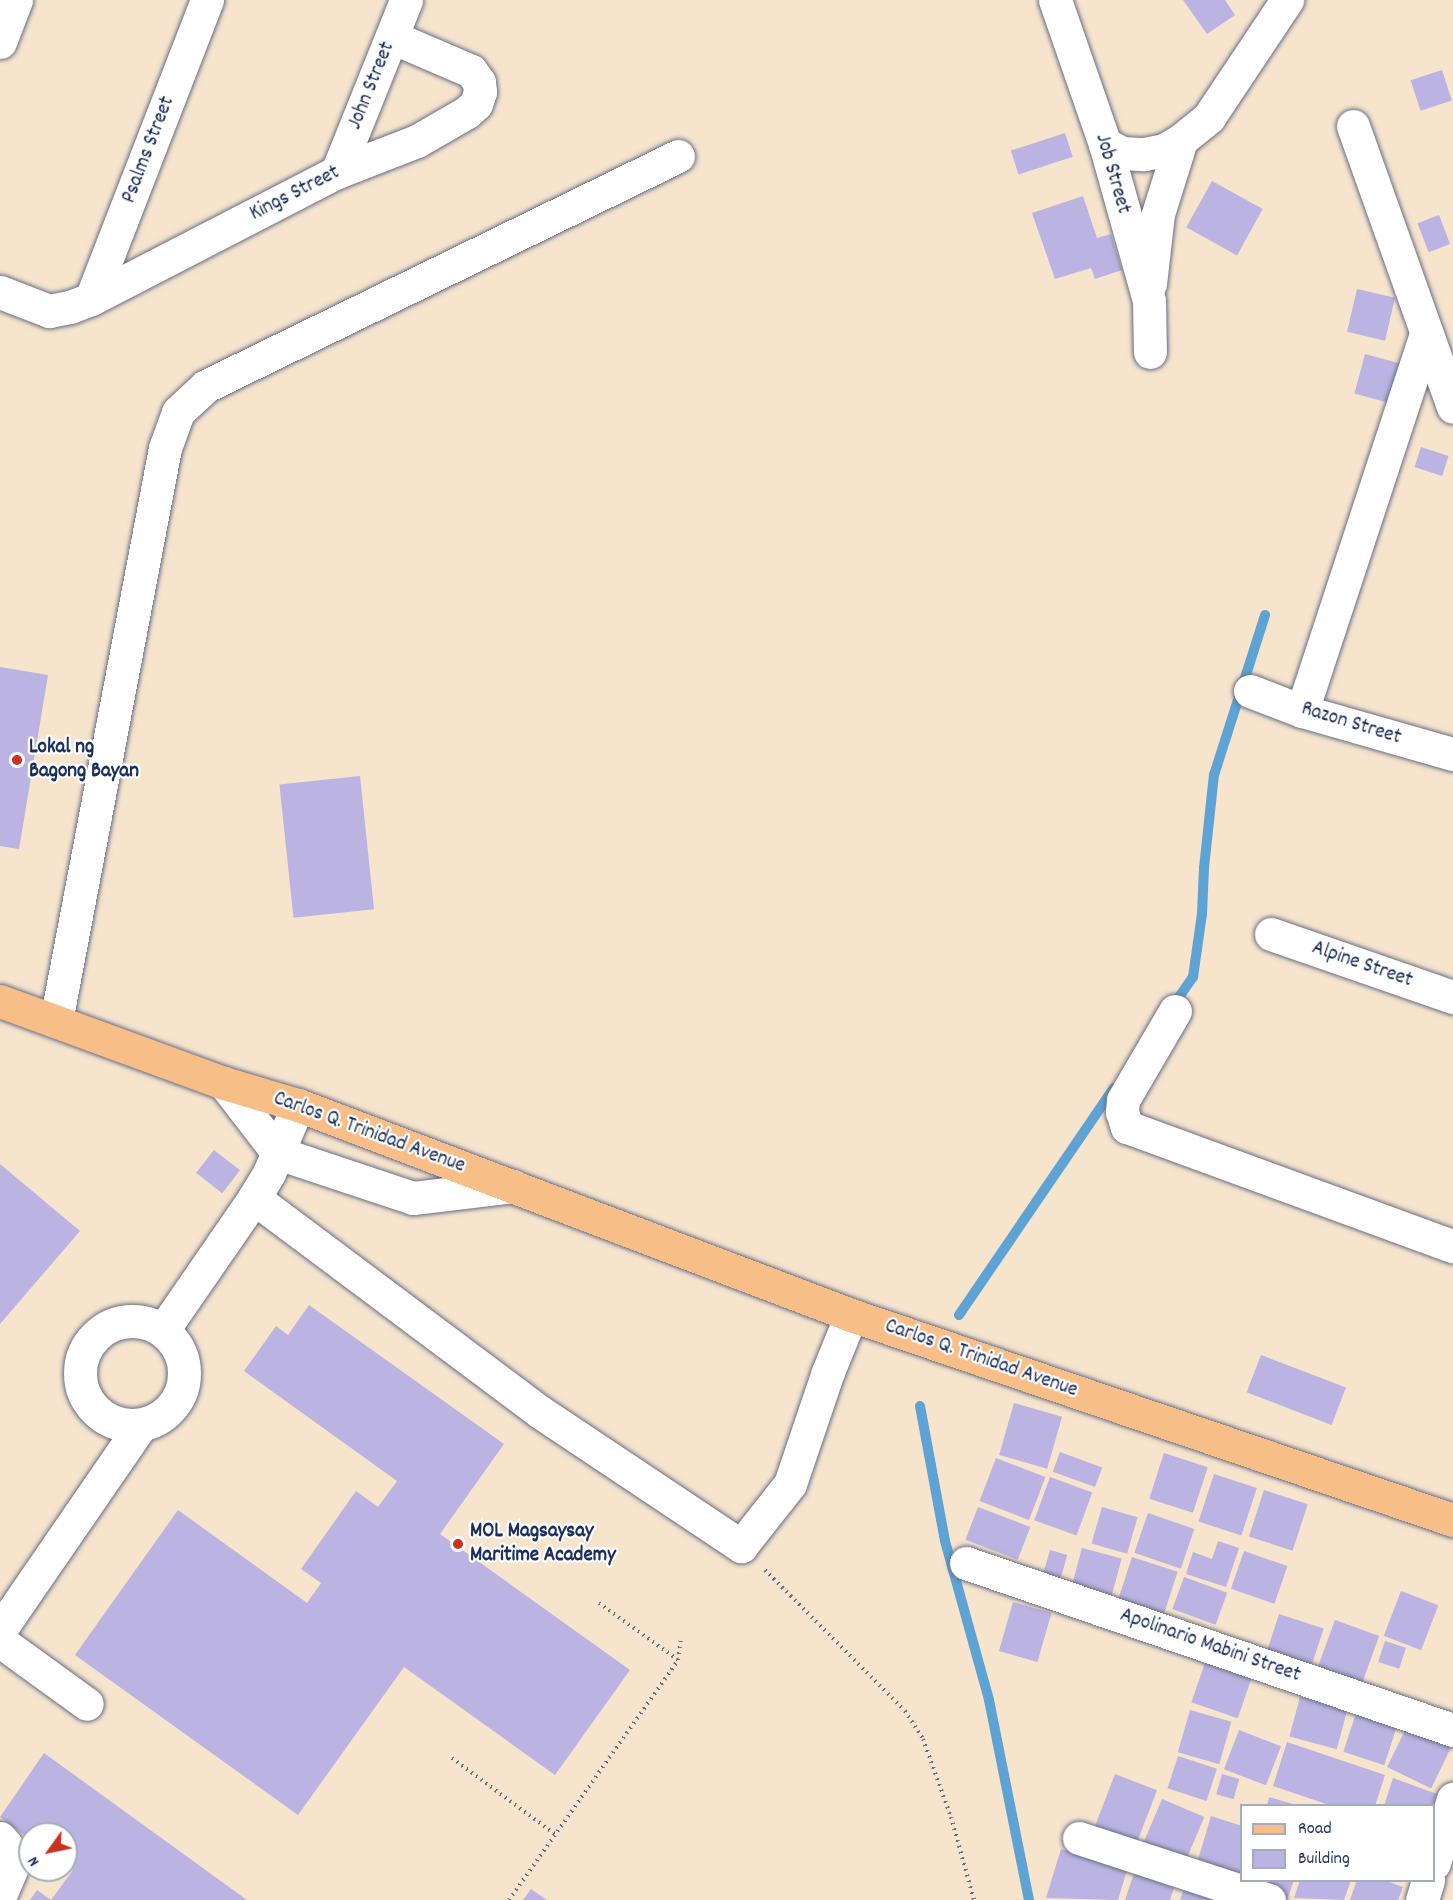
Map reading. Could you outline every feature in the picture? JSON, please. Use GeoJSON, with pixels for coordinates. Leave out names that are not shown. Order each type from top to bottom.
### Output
{"type":"FeatureCollection","features":[{"type":"Feature","properties":{"kind":"main road","name":"Carlos Q. Trinidad Avenue"},"geometry":{"type":"LineString","coordinates":[[0,1001],[224,1083],[298,1105],[851,1315],[1453,1520]]}},
{"type":"Feature","properties":{"kind":"street"},"geometry":{"type":"LineString","coordinates":[[0,42],[16,0]]}},
{"type":"Feature","properties":{"kind":"street","name":"Psalms Street"},"geometry":{"type":"LineString","coordinates":[[91,299],[207,0]]}},
{"type":"Feature","properties":{"kind":"street","name":"John Street"},"geometry":{"type":"LineString","coordinates":[[337,172],[406,0]]}},
{"type":"Feature","properties":{"kind":"street","name":"Job Street"},"geometry":{"type":"LineString","coordinates":[[1054,0],[1105,144],[1149,301],[1150,352]]}},
{"type":"Feature","properties":{"kind":"street"},"geometry":{"type":"LineString","coordinates":[[1105,144],[1122,153],[1144,154],[1164,150],[1181,140],[1209,117],[1287,0]]}},
{"type":"Feature","properties":{"kind":"street","name":"Kings Street"},"geometry":{"type":"LineString","coordinates":[[0,292],[49,311],[70,307],[91,299],[337,172],[417,141],[442,128],[476,104],[480,92],[479,82],[471,70],[392,36]]}},
{"type":"Feature","properties":{"kind":"street"},"geometry":{"type":"LineString","coordinates":[[1353,126],[1453,407]]}},
{"type":"Feature","properties":{"kind":"street"},"geometry":{"type":"LineString","coordinates":[[1149,301],[1158,214],[1181,140]]}},
{"type":"Feature","properties":{"kind":"street"},"geometry":{"type":"LineString","coordinates":[[56,1021],[165,447],[178,412],[206,386],[678,156]]}},
{"type":"Feature","properties":{"kind":"street"},"geometry":{"type":"LineString","coordinates":[[1302,711],[1426,333]]}},
{"type":"Feature","properties":{"kind":"street","name":"Razon Street"},"geometry":{"type":"LineString","coordinates":[[1250,691],[1302,711],[1453,754]]}},
{"type":"Feature","properties":{"kind":"street","name":"Alpine Street"},"geometry":{"type":"LineString","coordinates":[[1271,934],[1453,997]]}},
{"type":"Feature","properties":{"kind":"street"},"geometry":{"type":"LineString","coordinates":[[1175,1011],[1123,1100],[1122,1112],[1127,1127],[1453,1246]]}},
{"type":"Feature","properties":{"kind":"street","name":"Carlos Q. Trinidad Avenue"},"geometry":{"type":"LineString","coordinates":[[224,1083],[278,1153],[413,1198],[513,1186]]}},
{"type":"Feature","properties":{"kind":"street"},"geometry":{"type":"LineString","coordinates":[[163,1330],[254,1198],[278,1153],[298,1105]]}},
{"type":"Feature","properties":{"kind":"street"},"geometry":{"type":"LineString","coordinates":[[254,1198],[540,1412],[741,1546],[790,1484],[828,1372],[851,1315]]}},
{"type":"Feature","properties":{"kind":"street"},"geometry":{"type":"LineString","coordinates":[[132,1320],[148,1322],[163,1330],[181,1353],[185,1369],[184,1384],[169,1412],[141,1425],[125,1425],[97,1412],[81,1384],[83,1354],[91,1340],[102,1329],[132,1320]]}},
{"type":"Feature","properties":{"kind":"street"},"geometry":{"type":"LineString","coordinates":[[0,1630],[141,1425]]}},
{"type":"Feature","properties":{"kind":"street","name":"Apolinario Mabini Street"},"geometry":{"type":"LineString","coordinates":[[966,1563],[1453,1730]]}},
{"type":"Feature","properties":{"kind":"street"},"geometry":{"type":"LineString","coordinates":[[0,1641],[87,1704]]}},
{"type":"Feature","properties":{"kind":"street"},"geometry":{"type":"LineString","coordinates":[[1435,1860],[1453,1799]]}},
{"type":"Feature","properties":{"kind":"street"},"geometry":{"type":"LineString","coordinates":[[0,1838],[6,1845],[13,1865],[0,1895]]}},
{"type":"Feature","properties":{"kind":"street"},"geometry":{"type":"LineString","coordinates":[[1079,1838],[1269,1900]]}},
{"type":"Feature","properties":{"kind":"path"},"geometry":{"type":"LineString","coordinates":[[741,1546],[911,1720],[923,1739],[951,1817],[974,1900]]}},
{"type":"Feature","properties":{"kind":"path"},"geometry":{"type":"LineString","coordinates":[[599,1603],[678,1660]]}},
{"type":"Feature","properties":{"kind":"path"},"geometry":{"type":"LineString","coordinates":[[510,1900],[678,1660],[681,1639]]}},
{"type":"Feature","properties":{"kind":"path"},"geometry":{"type":"LineString","coordinates":[[452,1758],[556,1835]]}},
{"type":"Feature","properties":{"kind":"building"},"geometry":{"type":"Polygon","coordinates":[[[1183,0],[1225,0],[1235,15],[1207,34],[1183,0]]]}},
{"type":"Feature","properties":{"kind":"building"},"geometry":{"type":"Polygon","coordinates":[[[1442,70],[1452,100],[1421,111],[1411,80],[1442,70]]]}},
{"type":"Feature","properties":{"kind":"building"},"geometry":{"type":"Polygon","coordinates":[[[1065,133],[1073,157],[1019,174],[1011,151],[1065,133]]]}},
{"type":"Feature","properties":{"kind":"building"},"geometry":{"type":"Polygon","coordinates":[[[1212,181],[1263,209],[1237,255],[1186,227],[1212,181]]]}},
{"type":"Feature","properties":{"kind":"building"},"geometry":{"type":"Polygon","coordinates":[[[1083,196],[1097,238],[1111,234],[1122,270],[1095,279],[1091,268],[1055,279],[1032,213],[1083,196]]]}},
{"type":"Feature","properties":{"kind":"building"},"geometry":{"type":"Polygon","coordinates":[[[1439,215],[1450,244],[1429,252],[1418,223],[1439,215]]]}},
{"type":"Feature","properties":{"kind":"building"},"geometry":{"type":"Polygon","coordinates":[[[1357,289],[1395,298],[1385,341],[1347,332],[1357,289]]]}},
{"type":"Feature","properties":{"kind":"building"},"geometry":{"type":"Polygon","coordinates":[[[1365,354],[1407,365],[1396,405],[1354,394],[1365,354]]]}},
{"type":"Feature","properties":{"kind":"building"},"geometry":{"type":"Polygon","coordinates":[[[1421,447],[1449,456],[1442,476],[1415,467],[1421,447]]]}},
{"type":"Feature","properties":{"kind":"building","name":"Lokal ng Bagong Bayan"},"geometry":{"type":"Polygon","coordinates":[[[0,667],[48,675],[19,849],[0,846],[0,667]]]}},
{"type":"Feature","properties":{"kind":"building"},"geometry":{"type":"Polygon","coordinates":[[[360,776],[374,909],[293,918],[279,784],[360,776]]]}},
{"type":"Feature","properties":{"kind":"building"},"geometry":{"type":"Polygon","coordinates":[[[214,1150],[240,1170],[222,1193],[196,1173],[214,1150]]]}},
{"type":"Feature","properties":{"kind":"building"},"geometry":{"type":"Polygon","coordinates":[[[0,1164],[80,1231],[0,1324],[0,1164]]]}},
{"type":"Feature","properties":{"kind":"building"},"geometry":{"type":"Polygon","coordinates":[[[309,1305],[504,1444],[440,1534],[630,1670],[555,1775],[404,1667],[298,1815],[75,1655],[178,1510],[307,1603],[321,1583],[301,1569],[356,1491],[378,1507],[397,1481],[244,1371],[276,1326],[288,1335],[309,1305]]]}},
{"type":"Feature","properties":{"kind":"building"},"geometry":{"type":"Polygon","coordinates":[[[1261,1355],[1346,1388],[1332,1425],[1247,1392],[1261,1355]]]}},
{"type":"Feature","properties":{"kind":"building"},"geometry":{"type":"Polygon","coordinates":[[[1014,1403],[1062,1417],[1047,1469],[999,1455],[1014,1403]]]}},
{"type":"Feature","properties":{"kind":"building"},"geometry":{"type":"Polygon","coordinates":[[[1060,1452],[1102,1467],[1095,1487],[1053,1472],[1060,1452]]]}},
{"type":"Feature","properties":{"kind":"building"},"geometry":{"type":"Polygon","coordinates":[[[1164,1453],[1208,1467],[1193,1513],[1149,1499],[1164,1453]]]}},
{"type":"Feature","properties":{"kind":"building"},"geometry":{"type":"Polygon","coordinates":[[[996,1458],[1045,1477],[1029,1520],[980,1501],[996,1458]]]}},
{"type":"Feature","properties":{"kind":"building"},"geometry":{"type":"Polygon","coordinates":[[[1214,1474],[1257,1488],[1241,1535],[1199,1522],[1214,1474]]]}},
{"type":"Feature","properties":{"kind":"building"},"geometry":{"type":"Polygon","coordinates":[[[1050,1477],[1092,1492],[1077,1536],[1034,1520],[1050,1477]]]}},
{"type":"Feature","properties":{"kind":"building"},"geometry":{"type":"Polygon","coordinates":[[[1264,1490],[1308,1504],[1293,1551],[1249,1537],[1264,1490]]]}},
{"type":"Feature","properties":{"kind":"building"},"geometry":{"type":"Polygon","coordinates":[[[978,1507],[1030,1527],[1018,1560],[965,1540],[978,1507]]]}},
{"type":"Feature","properties":{"kind":"building"},"geometry":{"type":"Polygon","coordinates":[[[1102,1507],[1138,1517],[1127,1554],[1092,1544],[1102,1507]]]}},
{"type":"Feature","properties":{"kind":"building"},"geometry":{"type":"Polygon","coordinates":[[[1148,1513],[1194,1529],[1181,1569],[1134,1553],[1148,1513]]]}},
{"type":"Feature","properties":{"kind":"building"},"geometry":{"type":"Polygon","coordinates":[[[1218,1541],[1239,1548],[1226,1587],[1186,1574],[1193,1552],[1212,1559],[1218,1541]]]}},
{"type":"Feature","properties":{"kind":"building"},"geometry":{"type":"Polygon","coordinates":[[[1082,1548],[1122,1559],[1109,1606],[1069,1595],[1082,1548]]]}},
{"type":"Feature","properties":{"kind":"building"},"geometry":{"type":"Polygon","coordinates":[[[1050,1550],[1067,1555],[1058,1586],[1041,1581],[1050,1550]]]}},
{"type":"Feature","properties":{"kind":"building"},"geometry":{"type":"Polygon","coordinates":[[[1244,1551],[1287,1566],[1274,1604],[1231,1589],[1244,1551]]]}},
{"type":"Feature","properties":{"kind":"building"},"geometry":{"type":"Polygon","coordinates":[[[1132,1557],[1178,1572],[1163,1617],[1117,1602],[1132,1557]]]}},
{"type":"Feature","properties":{"kind":"building"},"geometry":{"type":"Polygon","coordinates":[[[1184,1577],[1227,1593],[1216,1625],[1172,1609],[1184,1577]]]}},
{"type":"Feature","properties":{"kind":"building"},"geometry":{"type":"Polygon","coordinates":[[[1401,1591],[1438,1605],[1421,1650],[1384,1636],[1401,1591]]]}},
{"type":"Feature","properties":{"kind":"building"},"geometry":{"type":"Polygon","coordinates":[[[1013,1602],[1051,1613],[1037,1662],[999,1651],[1013,1602]]]}},
{"type":"Feature","properties":{"kind":"building"},"geometry":{"type":"Polygon","coordinates":[[[1279,1614],[1324,1629],[1310,1670],[1265,1656],[1279,1614]]]}},
{"type":"Feature","properties":{"kind":"building"},"geometry":{"type":"Polygon","coordinates":[[[1335,1620],[1379,1636],[1361,1686],[1317,1670],[1335,1620]]]}},
{"type":"Feature","properties":{"kind":"building"},"geometry":{"type":"Polygon","coordinates":[[[1385,1641],[1406,1648],[1399,1669],[1378,1662],[1385,1641]]]}},
{"type":"Feature","properties":{"kind":"building"},"geometry":{"type":"Polygon","coordinates":[[[1208,1654],[1254,1670],[1238,1718],[1191,1702],[1208,1654]]]}},
{"type":"Feature","properties":{"kind":"building"},"geometry":{"type":"Polygon","coordinates":[[[1300,1697],[1347,1710],[1337,1749],[1289,1737],[1300,1697]]]}},
{"type":"Feature","properties":{"kind":"building"},"geometry":{"type":"Polygon","coordinates":[[[1190,1710],[1231,1722],[1219,1764],[1178,1752],[1190,1710]]]}},
{"type":"Feature","properties":{"kind":"building"},"geometry":{"type":"Polygon","coordinates":[[[1357,1710],[1398,1723],[1384,1765],[1343,1752],[1357,1710]]]}},
{"type":"Feature","properties":{"kind":"building"},"geometry":{"type":"Polygon","coordinates":[[[1409,1722],[1453,1743],[1431,1788],[1387,1767],[1409,1722]]]}},
{"type":"Feature","properties":{"kind":"building"},"geometry":{"type":"Polygon","coordinates":[[[1239,1730],[1281,1746],[1266,1785],[1224,1769],[1239,1730]]]}},
{"type":"Feature","properties":{"kind":"building"},"geometry":{"type":"Polygon","coordinates":[[[1287,1742],[1385,1775],[1376,1804],[1326,1804],[1273,1786],[1287,1742]]]}},
{"type":"Feature","properties":{"kind":"building"},"geometry":{"type":"Polygon","coordinates":[[[44,1753],[247,1900],[51,1900],[64,1882],[78,1882],[78,1822],[18,1822],[18,1830],[0,1817],[44,1753]]]}},
{"type":"Feature","properties":{"kind":"building"},"geometry":{"type":"Polygon","coordinates":[[[1178,1756],[1217,1769],[1206,1801],[1167,1788],[1178,1756]]]}},
{"type":"Feature","properties":{"kind":"building"},"geometry":{"type":"Polygon","coordinates":[[[1115,1774],[1157,1790],[1133,1852],[1091,1836],[1115,1774]]]}},
{"type":"Feature","properties":{"kind":"building"},"geometry":{"type":"Polygon","coordinates":[[[1222,1774],[1239,1779],[1234,1799],[1216,1794],[1222,1774]]]}},
{"type":"Feature","properties":{"kind":"building"},"geometry":{"type":"Polygon","coordinates":[[[1393,1778],[1437,1794],[1434,1804],[1385,1804],[1393,1778]]]}},
{"type":"Feature","properties":{"kind":"building"},"geometry":{"type":"Polygon","coordinates":[[[1269,1797],[1293,1804],[1267,1804],[1269,1797]]]}},
{"type":"Feature","properties":{"kind":"building"},"geometry":{"type":"Polygon","coordinates":[[[1162,1799],[1204,1817],[1183,1868],[1141,1850],[1162,1799]]]}},
{"type":"Feature","properties":{"kind":"building"},"geometry":{"type":"Polygon","coordinates":[[[1211,1816],[1240,1825],[1240,1880],[1194,1873],[1211,1816]]]}},
{"type":"Feature","properties":{"kind":"building"},"geometry":{"type":"Polygon","coordinates":[[[1061,1849],[1127,1870],[1118,1900],[1046,1898],[1061,1849]]]}},
{"type":"Feature","properties":{"kind":"building"},"geometry":{"type":"Polygon","coordinates":[[[1134,1873],[1174,1888],[1170,1900],[1125,1900],[1134,1873]]]}},
{"type":"Feature","properties":{"kind":"building"},"geometry":{"type":"Polygon","coordinates":[[[1251,1882],[1293,1882],[1287,1900],[1275,1900],[1251,1882]]]}},
{"type":"Feature","properties":{"kind":"building"},"geometry":{"type":"Polygon","coordinates":[[[1299,1882],[1350,1882],[1344,1900],[1294,1898],[1299,1882]]]}},
{"type":"Feature","properties":{"kind":"building"},"geometry":{"type":"Polygon","coordinates":[[[1356,1882],[1389,1882],[1403,1887],[1398,1900],[1350,1900],[1356,1882]]]}},
{"type":"Feature","properties":{"kind":"building"},"geometry":{"type":"Polygon","coordinates":[[[1186,1883],[1230,1900],[1180,1900],[1186,1883]]]}},
{"type":"Feature","properties":{"kind":"building"},"geometry":{"type":"Polygon","coordinates":[[[531,1889],[547,1900],[523,1900],[531,1889]]]}},
{"type":"Feature","properties":{"kind":"building"},"geometry":{"type":"Polygon","coordinates":[[[37,1890],[51,1900],[30,1900],[37,1890]]]}},
{"type":"Feature","properties":{"kind":"waterway"},"geometry":{"type":"LineString","coordinates":[[1172,1007],[1193,977],[1202,914],[1204,868],[1214,775],[1265,615]]}},
{"type":"Feature","properties":{"kind":"waterway"},"geometry":{"type":"LineString","coordinates":[[959,1315],[1114,1088]]}},
{"type":"Feature","properties":{"kind":"waterway"},"geometry":{"type":"LineString","coordinates":[[920,1406],[945,1541],[989,1700],[1029,1900]]}},
{"type":"Feature","properties":{"kind":"place","name":"Lokal ng Bagong Bayan"},"geometry":{"type":"Point","coordinates":[17,760]}},
{"type":"Feature","properties":{"kind":"place","name":"MOL Magsaysay Maritime Academy"},"geometry":{"type":"Point","coordinates":[458,1544]}}]}
